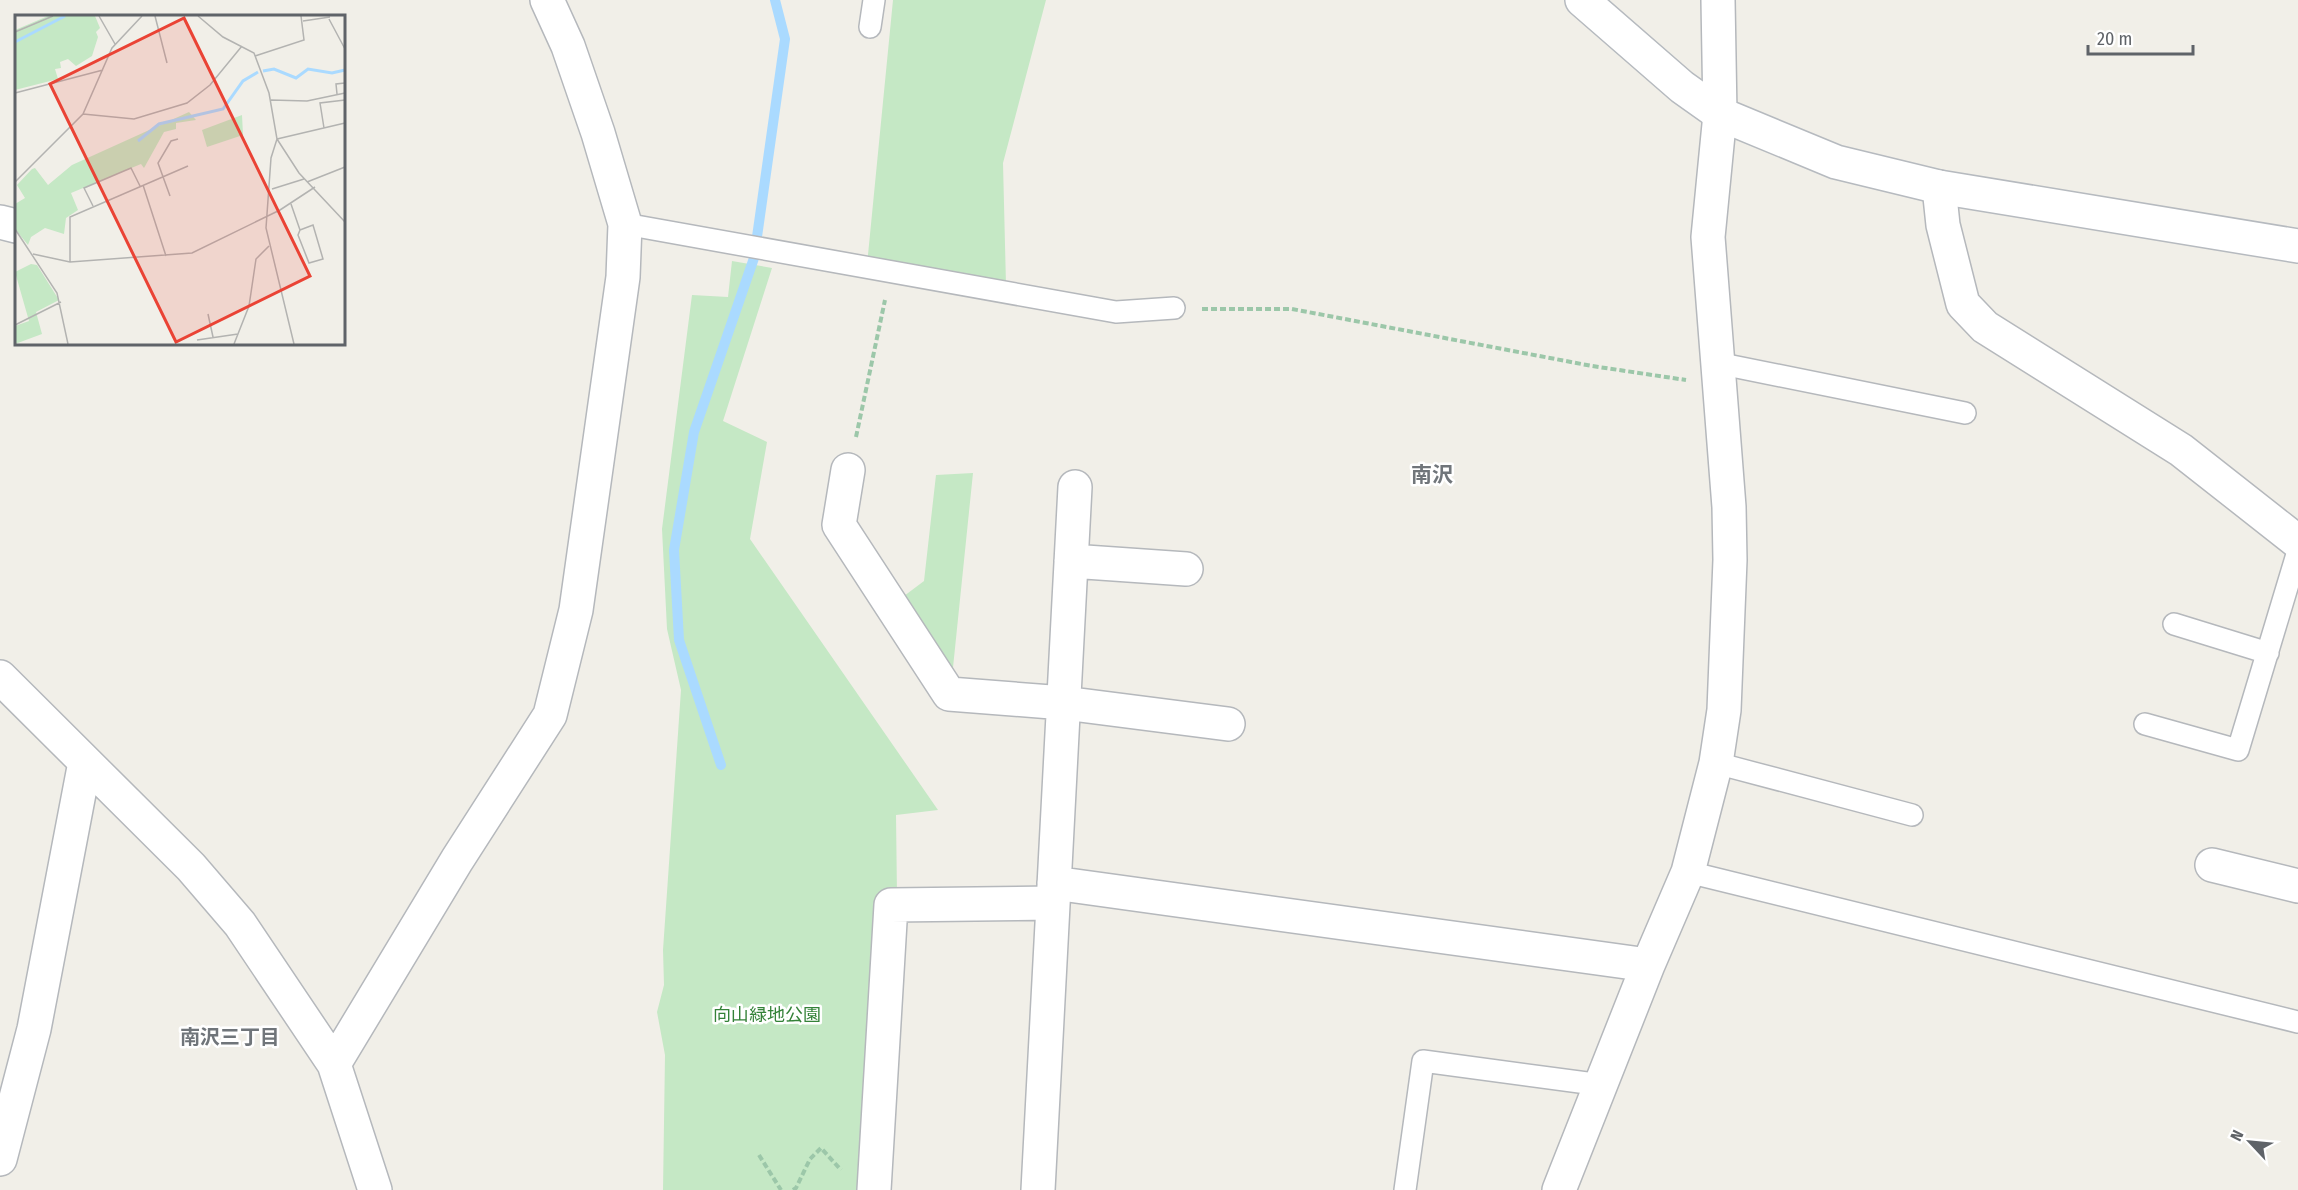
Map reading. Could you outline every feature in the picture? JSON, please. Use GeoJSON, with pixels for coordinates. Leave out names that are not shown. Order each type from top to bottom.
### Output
{"type":"FeatureCollection","features":[{"type":"Feature","properties":{"kind":"street"},"geometry":{"type":"LineString","coordinates":[[334,1064],[457,860],[493,808],[550,715],[576,610],[623,277],[625,224],[576,68],[547,0]]}},
{"type":"Feature","properties":{"kind":"street"},"geometry":{"type":"LineString","coordinates":[[1582,0],[1683,87],[1720,114],[1836,162],[1939,187],[2298,246]]}},
{"type":"Feature","properties":{"kind":"street"},"geometry":{"type":"LineString","coordinates":[[1559,1190],[1648,965],[1688,872],[1716,763],[1724,710],[1730,560],[1729,507],[1708,237],[1720,114],[1718,0]]}},
{"type":"Feature","properties":{"kind":"street"},"geometry":{"type":"LineString","coordinates":[[1939,187],[1943,225],[1963,304],[1985,327],[2181,450],[2298,542]]}},
{"type":"Feature","properties":{"kind":"street"},"geometry":{"type":"LineString","coordinates":[[0,222],[15,226]]}},
{"type":"Feature","properties":{"kind":"street"},"geometry":{"type":"LineString","coordinates":[[848,470],[839,525],[949,694],[1064,703],[1228,724]]}},
{"type":"Feature","properties":{"kind":"street"},"geometry":{"type":"LineString","coordinates":[[1038,1190],[1075,487]]}},
{"type":"Feature","properties":{"kind":"street"},"geometry":{"type":"LineString","coordinates":[[1071,561],[1186,569]]}},
{"type":"Feature","properties":{"kind":"street"},"geometry":{"type":"LineString","coordinates":[[0,676],[191,867],[240,924],[334,1064],[375,1190]]}},
{"type":"Feature","properties":{"kind":"street"},"geometry":{"type":"LineString","coordinates":[[0,1159],[34,1029],[85,762]]}},
{"type":"Feature","properties":{"kind":"street"},"geometry":{"type":"LineString","coordinates":[[2212,865],[2298,886]]}},
{"type":"Feature","properties":{"kind":"street"},"geometry":{"type":"LineString","coordinates":[[874,1186],[891,905],[1054,893],[1648,965]]}},
{"type":"Feature","properties":{"kind":"lane"},"geometry":{"type":"LineString","coordinates":[[870,27],[874,0]]}},
{"type":"Feature","properties":{"kind":"lane"},"geometry":{"type":"LineString","coordinates":[[625,224],[1116,312],[1174,308]]}},
{"type":"Feature","properties":{"kind":"lane"},"geometry":{"type":"LineString","coordinates":[[1718,374],[1965,413]]}},
{"type":"Feature","properties":{"kind":"lane"},"geometry":{"type":"LineString","coordinates":[[2145,724],[2238,750],[2298,550]]}},
{"type":"Feature","properties":{"kind":"lane"},"geometry":{"type":"LineString","coordinates":[[2174,624],[2268,653]]}},
{"type":"Feature","properties":{"kind":"lane"},"geometry":{"type":"LineString","coordinates":[[1716,763],[1912,815]]}},
{"type":"Feature","properties":{"kind":"lane"},"geometry":{"type":"LineString","coordinates":[[1688,872],[2298,1022]]}},
{"type":"Feature","properties":{"kind":"lane"},"geometry":{"type":"LineString","coordinates":[[1405,1190],[1423,1061],[1602,1085]]}},
{"type":"Feature","properties":{"kind":"path"},"geometry":{"type":"LineString","coordinates":[[848,470],[892,273]]}},
{"type":"Feature","properties":{"kind":"path"},"geometry":{"type":"LineString","coordinates":[[1174,308],[1292,309],[1592,366],[1718,374]]}},
{"type":"Feature","properties":{"kind":"path"},"geometry":{"type":"LineString","coordinates":[[793,1190],[810,1159],[821,1148],[846,1176],[874,1186]]}},
{"type":"Feature","properties":{"kind":"path"},"geometry":{"type":"LineString","coordinates":[[759,1155],[781,1190]]}},
{"type":"Feature","properties":{"kind":"green space"},"geometry":{"type":"Polygon","coordinates":[[[893,0],[1046,0],[1003,163],[1006,285],[867,265],[893,0]]]}},
{"type":"Feature","properties":{"kind":"green space","name":"向山緑地公園"},"geometry":{"type":"Polygon","coordinates":[[[732,261],[772,268],[723,421],[767,442],[750,539],[938,810],[896,815],[897,896],[865,1190],[663,1190],[665,1055],[657,1012],[664,985],[663,950],[681,690],[667,629],[662,529],[692,295],[728,297],[732,261]]]}},
{"type":"Feature","properties":{"kind":"green space"},"geometry":{"type":"Polygon","coordinates":[[[973,473],[951,687],[896,602],[924,581],[936,475],[973,473]]]}},
{"type":"Feature","properties":{"kind":"waterway"},"geometry":{"type":"LineString","coordinates":[[721,765],[679,640],[674,550],[694,432],[754,258],[785,39],[775,0]]}},
{"type":"Feature","properties":{"kind":"district","name":"南沢"},"geometry":{"type":"Point","coordinates":[1432,475]}},
{"type":"Feature","properties":{"kind":"district","name":"南沢三丁目"},"geometry":{"type":"Point","coordinates":[230,1037]}}]}
